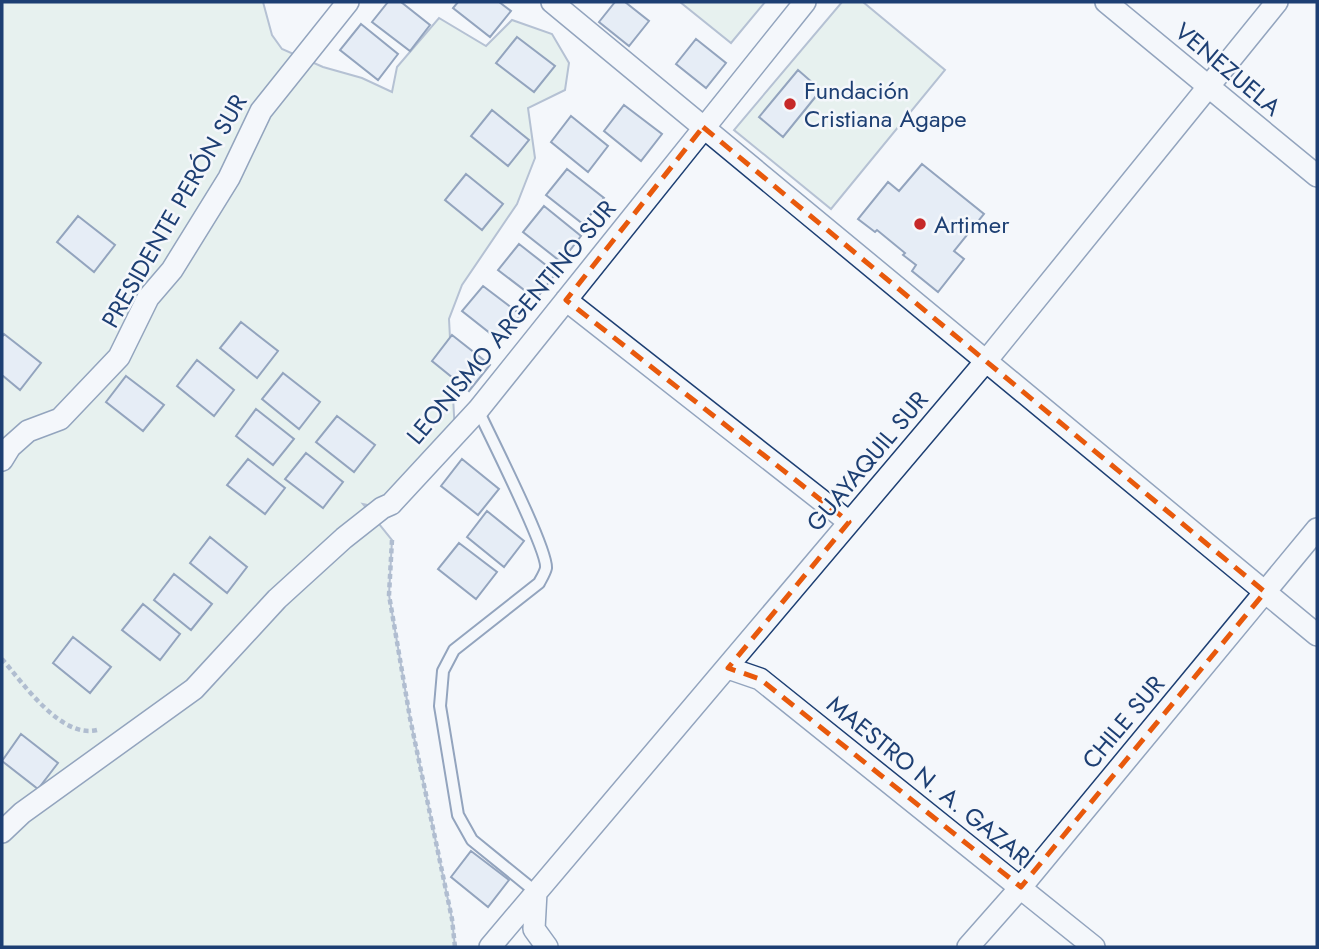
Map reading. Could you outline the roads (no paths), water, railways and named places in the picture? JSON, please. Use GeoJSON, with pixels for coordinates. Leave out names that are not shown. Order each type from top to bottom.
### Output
{"type":"FeatureCollection","features":[{"type":"Feature","properties":{"kind":"street","name":"PRESIDENTE PERÓN SUR"},"geometry":{"type":"LineString","coordinates":[[2,460],[10,447],[28,431],[60,419],[119,357],[148,298],[172,270],[229,178],[261,111],[348,2]]}},
{"type":"Feature","properties":{"kind":"street"},"geometry":{"type":"LineString","coordinates":[[552,2],[1317,635]]}},
{"type":"Feature","properties":{"kind":"street","name":"LEONISMO ARGENTINO SUR"},"geometry":{"type":"LineString","coordinates":[[2,832],[22,813],[194,689],[277,599],[344,538],[391,503],[478,410],[805,2]]}},
{"type":"Feature","properties":{"kind":"street","name":"VENEZUELA"},"geometry":{"type":"LineString","coordinates":[[1106,2],[1317,176]]}},
{"type":"Feature","properties":{"kind":"street","name":"GUAYAQUIL SUR"},"geometry":{"type":"LineString","coordinates":[[490,947],[986,361],[1277,2]]}},
{"type":"Feature","properties":{"kind":"street"},"geometry":{"type":"LineString","coordinates":[[566,300],[849,522]]}},
{"type":"Feature","properties":{"kind":"street","name":"CHILE SUR"},"geometry":{"type":"LineString","coordinates":[[968,947],[1021,887],[1317,529]]}},
{"type":"Feature","properties":{"kind":"street","name":"MAESTRO N. A. GAZARI"},"geometry":{"type":"LineString","coordinates":[[728,668],[760,679],[1094,947]]}},
{"type":"Feature","properties":{"kind":"street"},"geometry":{"type":"LineString","coordinates":[[536,892],[534,929],[547,947]]}},
{"type":"Feature","properties":{"kind":"lane"},"geometry":{"type":"LineString","coordinates":[[478,410],[544,554],[546,568],[539,583],[454,650],[443,671],[440,706],[458,815],[472,840],[536,892]]}},
{"type":"Feature","properties":{"kind":"place","name":"Fundación Cristiana Agape"},"geometry":{"type":"Point","coordinates":[790,104]}},
{"type":"Feature","properties":{"kind":"place","name":"Artimer"},"geometry":{"type":"Point","coordinates":[920,224]}}]}
